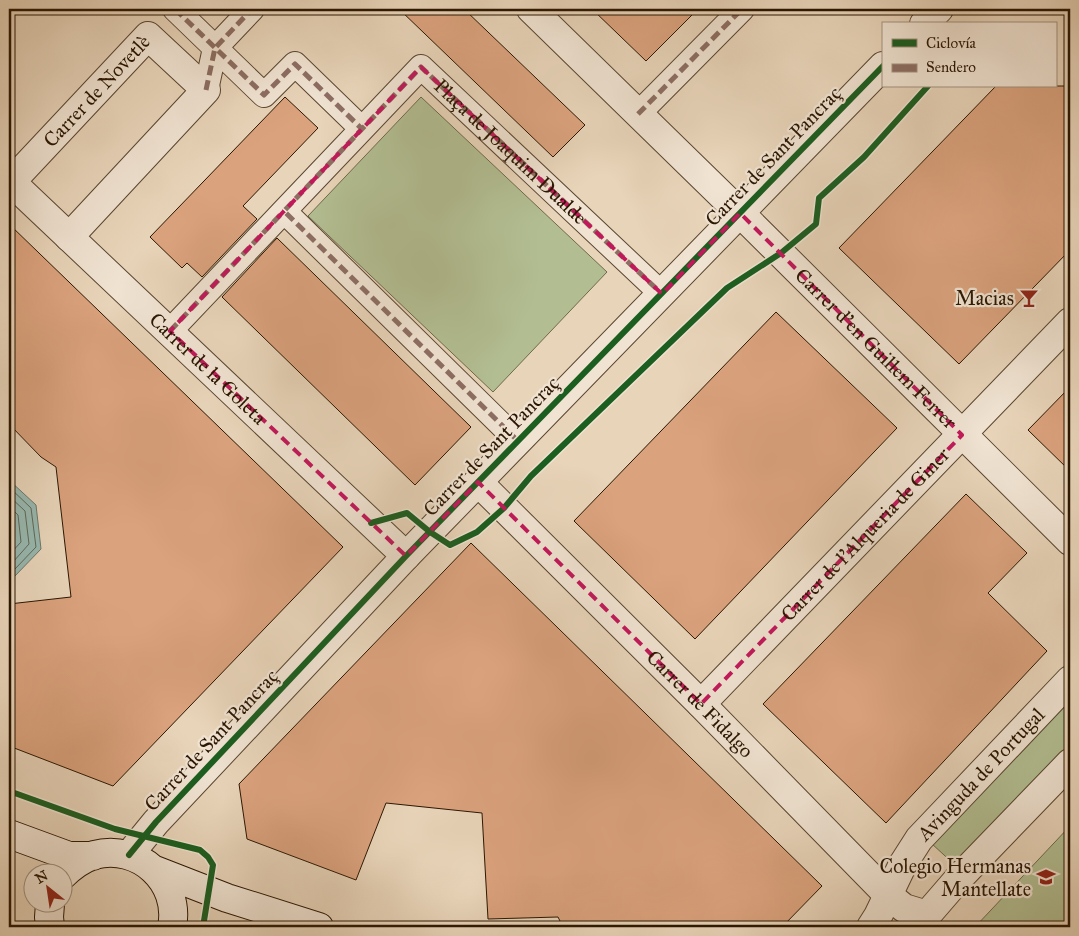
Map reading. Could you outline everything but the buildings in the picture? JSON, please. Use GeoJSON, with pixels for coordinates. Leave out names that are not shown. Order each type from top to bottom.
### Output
{"type":"FeatureCollection","features":[{"type":"Feature","properties":{"kind":"street"},"geometry":{"type":"LineString","coordinates":[[175,9],[264,95],[294,64],[362,129]]}},
{"type":"Feature","properties":{"kind":"street"},"geometry":{"type":"LineString","coordinates":[[69,237],[206,90],[215,48],[252,9]]}},
{"type":"Feature","properties":{"kind":"street","name":"Carrer d'en Guillem Ferrer"},"geometry":{"type":"LineString","coordinates":[[531,9],[740,213],[1070,542]]}},
{"type":"Feature","properties":{"kind":"street"},"geometry":{"type":"LineString","coordinates":[[638,114],[742,9]]}},
{"type":"Feature","properties":{"kind":"street"},"geometry":{"type":"LineString","coordinates":[[926,22],[939,9]]}},
{"type":"Feature","properties":{"kind":"street","name":"Carrer de Novetlè"},"geometry":{"type":"LineString","coordinates":[[10,181],[148,36],[206,90]]}},
{"type":"Feature","properties":{"kind":"street","name":"Plaça de Joaquim Dualde"},"geometry":{"type":"LineString","coordinates":[[170,331],[421,67],[662,294]]}},
{"type":"Feature","properties":{"kind":"street","name":"Carrer de Sant Pancraç"},"geometry":{"type":"LineString","coordinates":[[129,855],[156,822],[406,556],[882,67]]}},
{"type":"Feature","properties":{"kind":"street","name":"Carrer de la Goleta"},"geometry":{"type":"LineString","coordinates":[[10,181],[406,556]]}},
{"type":"Feature","properties":{"kind":"street"},"geometry":{"type":"LineString","coordinates":[[284,211],[518,441]]}},
{"type":"Feature","properties":{"kind":"street","name":"Carrer de l'Alqueria de Giner"},"geometry":{"type":"LineString","coordinates":[[701,704],[1070,322]]}},
{"type":"Feature","properties":{"kind":"street","name":"Carrer de Fidalgo"},"geometry":{"type":"LineString","coordinates":[[478,482],[701,704],[888,895],[923,921]]}},
{"type":"Feature","properties":{"kind":"street","name":"Avinguda de Portugal"},"geometry":{"type":"LineString","coordinates":[[871,927],[903,864],[919,839],[1070,680]]}},
{"type":"Feature","properties":{"kind":"street"},"geometry":{"type":"LineString","coordinates":[[923,921],[959,878],[1070,763]]}},
{"type":"Feature","properties":{"kind":"street"},"geometry":{"type":"LineString","coordinates":[[9,834],[69,856],[118,853],[143,861],[164,881],[170,895],[174,917],[172,927]]}},
{"type":"Feature","properties":{"kind":"street"},"geometry":{"type":"LineString","coordinates":[[72,868],[93,856]]}},
{"type":"Feature","properties":{"kind":"street"},"geometry":{"type":"LineString","coordinates":[[154,870],[227,898],[319,927]]}},
{"type":"Feature","properties":{"kind":"street"},"geometry":{"type":"LineString","coordinates":[[49,914],[50,927]]}},
{"type":"Feature","properties":{"kind":"highlighted area"},"geometry":{"type":"Polygon","coordinates":[[[421,67],[662,294],[740,213],[962,435],[701,704],[478,482],[406,556],[170,331],[421,67]]]}},
{"type":"Feature","properties":{"kind":"green space"},"geometry":{"type":"Polygon","coordinates":[[[421,97],[607,272],[493,392],[308,216],[421,97]]]}},
{"type":"Feature","properties":{"kind":"green space"},"geometry":{"type":"Polygon","coordinates":[[[1070,695],[1070,749],[957,867],[931,843],[1070,695]]]}},
{"type":"Feature","properties":{"kind":"green space","name":"Colegio Hermanas Mantellate"},"geometry":{"type":"Polygon","coordinates":[[[1070,826],[1070,927],[975,927],[1070,826]]]}},
{"type":"Feature","properties":{"kind":"water"},"geometry":{"type":"Polygon","coordinates":[[[9,480],[36,505],[41,549],[14,577],[9,572],[9,480]]]}},
{"type":"Feature","properties":{"kind":"marked path"},"geometry":{"type":"LineString","coordinates":[[175,9],[264,95],[295,64],[362,129]]}},
{"type":"Feature","properties":{"kind":"marked path"},"geometry":{"type":"LineString","coordinates":[[206,90],[215,48],[252,9]]}},
{"type":"Feature","properties":{"kind":"marked path"},"geometry":{"type":"LineString","coordinates":[[638,114],[742,9]]}},
{"type":"Feature","properties":{"kind":"marked path"},"geometry":{"type":"LineString","coordinates":[[518,441],[284,211],[421,67],[662,294]]}},
{"type":"Feature","properties":{"kind":"marked path"},"geometry":{"type":"LineString","coordinates":[[170,331],[284,211]]}},
{"type":"Feature","properties":{"kind":"cycle path"},"geometry":{"type":"LineString","coordinates":[[129,855],[156,822],[406,556],[882,67]]}},
{"type":"Feature","properties":{"kind":"cycle path"},"geometry":{"type":"LineString","coordinates":[[371,523],[407,513],[430,532],[450,545],[477,532],[504,508],[531,476],[727,288],[781,253],[816,224],[819,198],[864,157],[926,88]]}},
{"type":"Feature","properties":{"kind":"cycle path"},"geometry":{"type":"LineString","coordinates":[[9,791],[115,829],[200,850],[213,865],[203,927]]}},
{"type":"Feature","properties":{"kind":"place","name":"Macias"},"geometry":{"type":"Point","coordinates":[1029,298]}},
{"type":"Feature","properties":{"kind":"place","name":"Colegio Hermanas Mantellate"},"geometry":{"type":"Point","coordinates":[1046,877]}}]}
